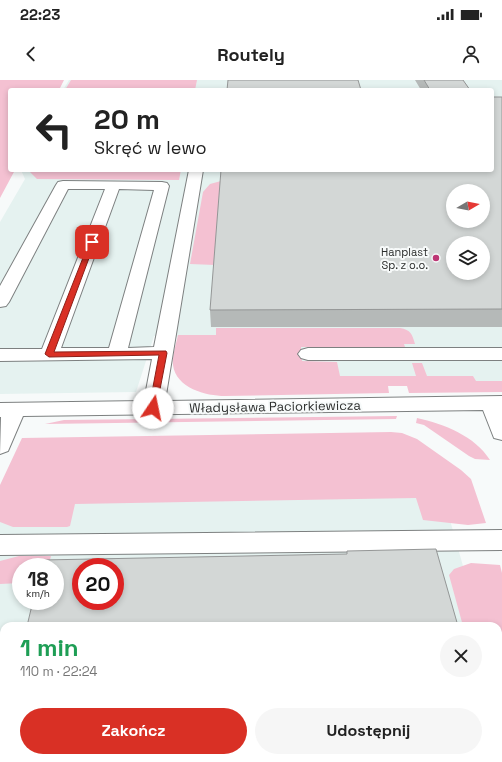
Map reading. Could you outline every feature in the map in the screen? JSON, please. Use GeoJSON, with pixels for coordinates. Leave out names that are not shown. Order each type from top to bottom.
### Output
{"type":"FeatureCollection","features":[{"type":"Feature","properties":{"kind":"street"},"geometry":{"type":"LineString","coordinates":[[153,408],[196,172]]}},
{"type":"Feature","properties":{"kind":"street"},"geometry":{"type":"LineString","coordinates":[[0,302],[63,185],[162,186],[117,354]]}},
{"type":"Feature","properties":{"kind":"street"},"geometry":{"type":"LineString","coordinates":[[49,354],[114,185]]}},
{"type":"Feature","properties":{"kind":"street"},"geometry":{"type":"LineString","coordinates":[[0,355],[163,353]]}},
{"type":"Feature","properties":{"kind":"street"},"geometry":{"type":"LineString","coordinates":[[308,354],[502,354]]}},
{"type":"Feature","properties":{"kind":"street"},"geometry":{"type":"LineString","coordinates":[[496,403],[502,433]]}},
{"type":"Feature","properties":{"kind":"street","name":"Władysława Paciorkiewicza"},"geometry":{"type":"LineString","coordinates":[[8,410],[496,403]]}},
{"type":"Feature","properties":{"kind":"street"},"geometry":{"type":"LineString","coordinates":[[0,446],[8,410]]}},
{"type":"Feature","properties":{"kind":"street"},"geometry":{"type":"LineString","coordinates":[[0,545],[502,540]]}},
{"type":"Feature","properties":{"kind":"shaded area"},"geometry":{"type":"Polygon","coordinates":[[[0,80],[64,80],[60,88],[8,88],[8,172],[14,172],[0,198],[0,80]]]}},
{"type":"Feature","properties":{"kind":"shaded area","name":"Hanplast Sp. z o.o."},"geometry":{"type":"Polygon","coordinates":[[[69,80],[502,80],[502,384],[196,388],[183,337],[154,336],[136,392],[0,394],[0,222],[25,179],[22,172],[494,172],[494,88],[64,88],[69,80]]]}},
{"type":"Feature","properties":{"kind":"shaded area"},"geometry":{"type":"Polygon","coordinates":[[[71,80],[197,80],[195,88],[66,88],[71,80]]]}},
{"type":"Feature","properties":{"kind":"shaded area"},"geometry":{"type":"Polygon","coordinates":[[[30,172],[181,172],[179,180],[37,179],[30,172]]]}},
{"type":"Feature","properties":{"kind":"shaded area"},"geometry":{"type":"Polygon","coordinates":[[[221,181],[215,265],[190,264],[203,192],[210,184],[221,181]]]}},
{"type":"Feature","properties":{"kind":"shaded area"},"geometry":{"type":"Polygon","coordinates":[[[216,328],[400,328],[407,330],[410,333],[415,344],[404,344],[405,347],[301,347],[302,361],[337,362],[340,376],[416,376],[412,363],[422,363],[427,376],[473,376],[476,381],[502,381],[502,392],[409,393],[407,386],[388,386],[389,393],[217,396],[201,392],[186,385],[175,373],[173,365],[174,350],[178,335],[216,335],[216,328]]]}},
{"type":"Feature","properties":{"kind":"shaded area"},"geometry":{"type":"Polygon","coordinates":[[[397,416],[396,419],[45,424],[64,420],[397,416]]]}},
{"type":"Feature","properties":{"kind":"shaded area"},"geometry":{"type":"Polygon","coordinates":[[[417,418],[458,432],[476,444],[490,460],[475,459],[469,456],[424,425],[416,423],[417,418]]]}},
{"type":"Feature","properties":{"kind":"shaded area"},"geometry":{"type":"Polygon","coordinates":[[[402,433],[417,439],[461,470],[471,479],[486,523],[468,525],[423,520],[416,498],[75,504],[70,526],[67,527],[13,527],[0,522],[0,485],[22,438],[402,433]]]}},
{"type":"Feature","properties":{"kind":"shaded area"},"geometry":{"type":"Polygon","coordinates":[[[407,481],[446,506],[479,622],[0,622],[0,488],[407,481]]]}},
{"type":"Feature","properties":{"kind":"shaded area"},"geometry":{"type":"Polygon","coordinates":[[[19,556],[51,556],[50,558],[12,558],[12,583],[0,584],[0,561],[19,556]]]}},
{"type":"Feature","properties":{"kind":"shaded area"},"geometry":{"type":"Polygon","coordinates":[[[471,563],[500,565],[502,573],[502,622],[462,622],[449,575],[454,569],[471,563]]]}},
{"type":"Feature","properties":{"kind":"building"},"geometry":{"type":"Polygon","coordinates":[[[228,80],[358,80],[360,88],[227,88],[228,80]]]}},
{"type":"Feature","properties":{"kind":"building"},"geometry":{"type":"Polygon","coordinates":[[[424,80],[463,80],[469,88],[429,88],[424,80]]]}},
{"type":"Feature","properties":{"kind":"building"},"geometry":{"type":"Polygon","coordinates":[[[494,97],[502,97],[502,309],[210,310],[221,172],[494,172],[494,97]]]}},
{"type":"Feature","properties":{"kind":"building"},"geometry":{"type":"Polygon","coordinates":[[[436,549],[457,622],[28,622],[31,610],[64,610],[64,560],[72,559],[72,610],[124,610],[124,558],[347,554],[347,551],[436,549]]]}},
{"type":"Feature","properties":{"kind":"place","name":"Hanplast Sp. z o.o."},"geometry":{"type":"Point","coordinates":[436,258]}},
{"type":"Feature","properties":{"kind":"route"},"geometry":{"type":"LineString","coordinates":[[92,242],[49,354],[163,353],[153,408]]}}]}
